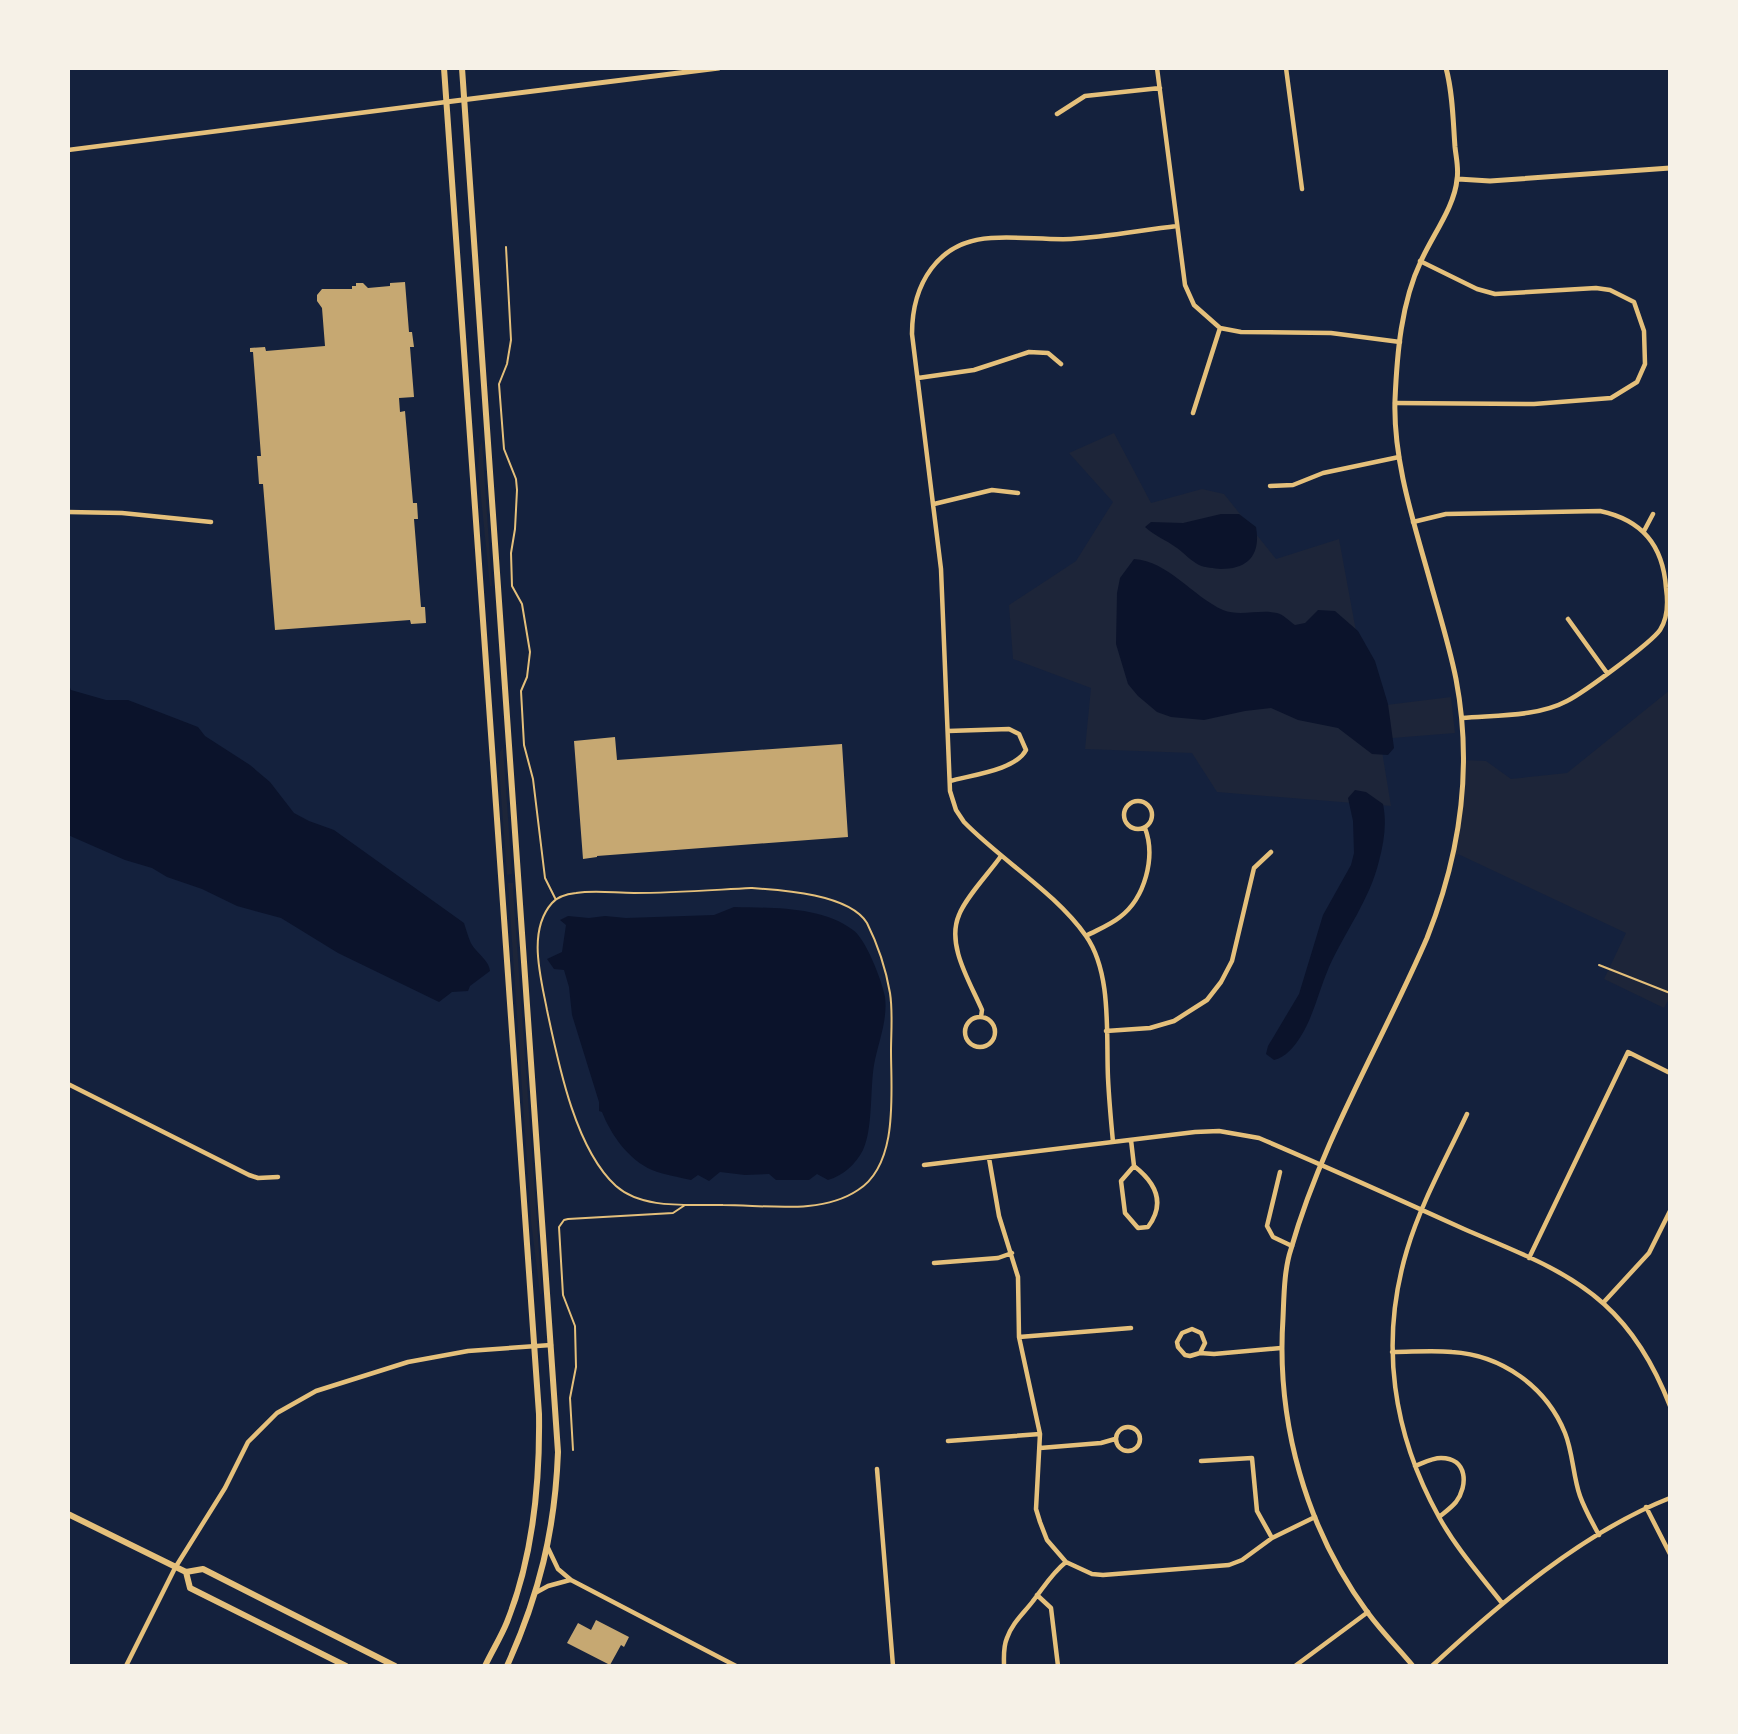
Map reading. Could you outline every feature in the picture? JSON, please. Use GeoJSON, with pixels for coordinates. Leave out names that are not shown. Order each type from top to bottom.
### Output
{"type":"FeatureCollection","features":[{"type":"Feature","properties":{"kind":"main road"},"geometry":{"type":"LineString","coordinates":[[444,68],[539,1432],[533,1522],[507,1622],[485,1666]]}},
{"type":"Feature","properties":{"kind":"main road"},"geometry":{"type":"LineString","coordinates":[[462,68],[558,1452],[548,1548],[537,1592],[506,1666]]}},
{"type":"Feature","properties":{"kind":"main road"},"geometry":{"type":"LineString","coordinates":[[68,1514],[175,1568],[186,1572],[203,1569],[395,1666]]}},
{"type":"Feature","properties":{"kind":"main road"},"geometry":{"type":"LineString","coordinates":[[186,1572],[190,1588],[346,1666]]}},
{"type":"Feature","properties":{"kind":"street"},"geometry":{"type":"LineString","coordinates":[[68,150],[719,68]]}},
{"type":"Feature","properties":{"kind":"street"},"geometry":{"type":"LineString","coordinates":[[1157,68],[1177,226],[1188,295],[1194,305],[1220,328],[1331,333],[1400,342]]}},
{"type":"Feature","properties":{"kind":"street"},"geometry":{"type":"LineString","coordinates":[[1286,68],[1302,189]]}},
{"type":"Feature","properties":{"kind":"street"},"geometry":{"type":"LineString","coordinates":[[1413,1666],[1368,1612],[1342,1573],[1315,1517],[1292,1442],[1285,1402],[1281,1348],[1292,1246],[1320,1164],[1418,960],[1441,903],[1453,862],[1460,820],[1462,718],[1449,650],[1413,522],[1399,457],[1395,403],[1400,342],[1409,293],[1420,261],[1441,223],[1458,179],[1451,89],[1446,68]]}},
{"type":"Feature","properties":{"kind":"street"},"geometry":{"type":"LineString","coordinates":[[1057,114],[1085,96],[1160,88]]}},
{"type":"Feature","properties":{"kind":"street"},"geometry":{"type":"LineString","coordinates":[[1458,179],[1490,181],[1670,168]]}},
{"type":"Feature","properties":{"kind":"street"},"geometry":{"type":"LineString","coordinates":[[1113,1142],[1103,977],[1099,962],[1086,936],[1058,905],[964,822],[952,801],[942,581],[912,334],[914,301],[920,285],[937,260],[981,239],[1072,239],[1177,226]]}},
{"type":"Feature","properties":{"kind":"street"},"geometry":{"type":"LineString","coordinates":[[1395,403],[1534,404],[1611,398],[1637,382],[1644,364],[1643,324],[1634,302],[1610,290],[1596,288],[1494,294],[1476,289],[1420,261]]}},
{"type":"Feature","properties":{"kind":"street"},"geometry":{"type":"LineString","coordinates":[[1193,413],[1220,328]]}},
{"type":"Feature","properties":{"kind":"street"},"geometry":{"type":"LineString","coordinates":[[918,378],[974,370],[1028,352],[1048,353],[1061,364]]}},
{"type":"Feature","properties":{"kind":"street"},"geometry":{"type":"LineString","coordinates":[[1270,486],[1293,485],[1323,472],[1399,457]]}},
{"type":"Feature","properties":{"kind":"street"},"geometry":{"type":"LineString","coordinates":[[934,504],[992,490],[1018,493]]}},
{"type":"Feature","properties":{"kind":"street"},"geometry":{"type":"LineString","coordinates":[[1413,522],[1446,514],[1587,510],[1616,514],[1644,531],[1664,566],[1667,613],[1661,629],[1606,673],[1567,701],[1550,708],[1462,718]]}},
{"type":"Feature","properties":{"kind":"street"},"geometry":{"type":"LineString","coordinates":[[68,512],[122,513],[211,522]]}},
{"type":"Feature","properties":{"kind":"street"},"geometry":{"type":"LineString","coordinates":[[1644,531],[1653,514]]}},
{"type":"Feature","properties":{"kind":"street"},"geometry":{"type":"LineString","coordinates":[[1568,619],[1606,673]]}},
{"type":"Feature","properties":{"kind":"street"},"geometry":{"type":"LineString","coordinates":[[948,731],[1009,729],[1018,734],[1026,750],[1023,757],[1012,765],[950,781]]}},
{"type":"Feature","properties":{"kind":"street"},"geometry":{"type":"LineString","coordinates":[[1133,801],[1147,803],[1152,811],[1151,821],[1145,828],[1136,829],[1125,821],[1126,807],[1133,801]]}},
{"type":"Feature","properties":{"kind":"street"},"geometry":{"type":"LineString","coordinates":[[1086,936],[1121,916],[1144,886],[1149,839],[1145,828]]}},
{"type":"Feature","properties":{"kind":"street"},"geometry":{"type":"LineString","coordinates":[[1106,1031],[1150,1028],[1174,1021],[1207,1000],[1232,961],[1254,868],[1271,852]]}},
{"type":"Feature","properties":{"kind":"street"},"geometry":{"type":"LineString","coordinates":[[981,1017],[982,1010],[959,955],[956,929],[959,912],[1001,856]]}},
{"type":"Feature","properties":{"kind":"street"},"geometry":{"type":"LineString","coordinates":[[981,1017],[990,1021],[995,1030],[992,1040],[979,1047],[970,1043],[965,1031],[972,1019],[981,1017]]}},
{"type":"Feature","properties":{"kind":"street"},"geometry":{"type":"LineString","coordinates":[[1529,1258],[1628,1052],[1670,1073]]}},
{"type":"Feature","properties":{"kind":"street"},"geometry":{"type":"LineString","coordinates":[[68,1084],[249,1175],[258,1178],[278,1177]]}},
{"type":"Feature","properties":{"kind":"street"},"geometry":{"type":"LineString","coordinates":[[1466,1114],[1421,1210],[1406,1252],[1395,1310],[1392,1352],[1398,1407],[1408,1451],[1439,1517],[1458,1548],[1502,1603]]}},
{"type":"Feature","properties":{"kind":"street"},"geometry":{"type":"LineString","coordinates":[[924,1165],[1195,1132],[1237,1133],[1259,1138],[1529,1258],[1577,1283],[1619,1319],[1648,1357],[1670,1406]]}},
{"type":"Feature","properties":{"kind":"street"},"geometry":{"type":"LineString","coordinates":[[1131,1140],[1134,1166],[1122,1181],[1125,1213],[1138,1228],[1148,1227],[1154,1219],[1158,1204],[1153,1184],[1134,1166]]}},
{"type":"Feature","properties":{"kind":"street"},"geometry":{"type":"LineString","coordinates":[[989,1157],[999,1216],[1012,1253],[1020,1295],[1019,1337],[1040,1434],[1036,1509],[1044,1535],[1066,1562],[1103,1576],[1223,1566],[1242,1560],[1272,1538],[1315,1517]]}},
{"type":"Feature","properties":{"kind":"street"},"geometry":{"type":"LineString","coordinates":[[1280,1172],[1267,1226],[1273,1237],[1292,1246]]}},
{"type":"Feature","properties":{"kind":"street"},"geometry":{"type":"LineString","coordinates":[[1602,1303],[1649,1253],[1670,1211]]}},
{"type":"Feature","properties":{"kind":"street"},"geometry":{"type":"LineString","coordinates":[[934,1263],[998,1258],[1012,1253]]}},
{"type":"Feature","properties":{"kind":"street"},"geometry":{"type":"LineString","coordinates":[[1019,1337],[1131,1328]]}},
{"type":"Feature","properties":{"kind":"street"},"geometry":{"type":"LineString","coordinates":[[1200,1353],[1205,1343],[1201,1333],[1192,1329],[1182,1333],[1177,1342],[1181,1352],[1190,1356],[1200,1353],[1281,1348]]}},
{"type":"Feature","properties":{"kind":"street"},"geometry":{"type":"LineString","coordinates":[[126,1666],[175,1568],[225,1488],[248,1442],[277,1413],[316,1391],[408,1362],[468,1351],[551,1345]]}},
{"type":"Feature","properties":{"kind":"street"},"geometry":{"type":"LineString","coordinates":[[1392,1352],[1474,1355],[1499,1364],[1530,1383],[1552,1409],[1564,1433],[1579,1494],[1599,1535]]}},
{"type":"Feature","properties":{"kind":"street"},"geometry":{"type":"LineString","coordinates":[[1127,1426],[1136,1430],[1140,1438],[1137,1447],[1128,1451],[1119,1448],[1115,1439],[1119,1430],[1127,1426]]}},
{"type":"Feature","properties":{"kind":"street"},"geometry":{"type":"LineString","coordinates":[[948,1441],[1040,1434]]}},
{"type":"Feature","properties":{"kind":"street"},"geometry":{"type":"LineString","coordinates":[[1040,1448],[1101,1443],[1115,1439]]}},
{"type":"Feature","properties":{"kind":"street"},"geometry":{"type":"LineString","coordinates":[[1200,1461],[1252,1458],[1257,1511],[1272,1538]]}},
{"type":"Feature","properties":{"kind":"street"},"geometry":{"type":"LineString","coordinates":[[1415,1466],[1444,1458],[1462,1467],[1466,1480],[1462,1492],[1454,1504],[1439,1517]]}},
{"type":"Feature","properties":{"kind":"street"},"geometry":{"type":"LineString","coordinates":[[877,1469],[893,1666]]}},
{"type":"Feature","properties":{"kind":"street"},"geometry":{"type":"LineString","coordinates":[[1432,1666],[1502,1603],[1544,1570],[1646,1507],[1670,1498]]}},
{"type":"Feature","properties":{"kind":"street"},"geometry":{"type":"LineString","coordinates":[[1646,1507],[1670,1555]]}},
{"type":"Feature","properties":{"kind":"street"},"geometry":{"type":"LineString","coordinates":[[548,1548],[558,1569],[571,1580],[736,1666]]}},
{"type":"Feature","properties":{"kind":"street"},"geometry":{"type":"LineString","coordinates":[[1004,1666],[1007,1635],[1019,1616],[1057,1569],[1066,1562]]}},
{"type":"Feature","properties":{"kind":"street"},"geometry":{"type":"LineString","coordinates":[[537,1592],[571,1580]]}},
{"type":"Feature","properties":{"kind":"street"},"geometry":{"type":"LineString","coordinates":[[1037,1595],[1051,1608],[1058,1666]]}},
{"type":"Feature","properties":{"kind":"street"},"geometry":{"type":"LineString","coordinates":[[1294,1666],[1368,1612]]}},
{"type":"Feature","properties":{"kind":"path"},"geometry":{"type":"LineString","coordinates":[[506,247],[511,340],[507,364],[499,384],[504,449],[516,479],[517,490],[511,553],[512,586],[522,604],[530,652],[527,677],[521,691],[524,745],[537,800],[545,878],[556,899]]}},
{"type":"Feature","properties":{"kind":"path"},"geometry":{"type":"LineString","coordinates":[[751,888],[816,896],[853,909],[863,916],[871,930],[891,1003],[891,1117],[886,1146],[874,1173],[861,1189],[829,1203],[778,1206],[685,1204],[650,1201],[624,1192],[610,1180],[583,1136],[572,1107],[555,1050],[539,968],[541,925],[548,908],[556,899],[585,892],[656,893],[751,888]]}},
{"type":"Feature","properties":{"kind":"path"},"geometry":{"type":"LineString","coordinates":[[1598,965],[1670,993]]}},
{"type":"Feature","properties":{"kind":"path"},"geometry":{"type":"LineString","coordinates":[[573,1450],[570,1398],[576,1367],[575,1326],[563,1295],[559,1227],[568,1219],[673,1213],[685,1204]]}},
{"type":"Feature","properties":{"kind":"shaded area"},"geometry":{"type":"Polygon","coordinates":[[[1114,433],[1151,503],[1202,489],[1224,494],[1276,559],[1339,539],[1370,707],[1451,697],[1455,733],[1380,739],[1391,806],[1217,792],[1192,753],[1085,749],[1091,688],[1013,659],[1009,605],[1076,561],[1113,502],[1069,453],[1114,433]]]}},
{"type":"Feature","properties":{"kind":"shaded area"},"geometry":{"type":"Polygon","coordinates":[[[482,441],[492,586],[478,468],[482,441]]]}},
{"type":"Feature","properties":{"kind":"shaded area"},"geometry":{"type":"Polygon","coordinates":[[[1221,514],[1239,514],[1256,527],[1254,553],[1239,566],[1221,569],[1199,565],[1145,527],[1151,522],[1183,523],[1221,514]]]}},
{"type":"Feature","properties":{"kind":"shaded area"},"geometry":{"type":"Polygon","coordinates":[[[1134,559],[1146,561],[1169,572],[1212,604],[1229,612],[1277,613],[1295,625],[1305,623],[1318,610],[1335,611],[1358,631],[1375,661],[1388,704],[1394,748],[1388,755],[1372,754],[1338,728],[1298,720],[1271,708],[1204,720],[1171,717],[1157,712],[1128,684],[1116,644],[1120,578],[1134,559]]]}},
{"type":"Feature","properties":{"kind":"shaded area"},"geometry":{"type":"Polygon","coordinates":[[[68,683],[71,690],[106,700],[128,700],[198,727],[205,736],[250,765],[270,782],[294,813],[334,830],[464,923],[472,945],[490,971],[470,986],[468,991],[452,992],[439,1002],[338,953],[281,918],[237,906],[202,889],[68,835],[68,683]]]}},
{"type":"Feature","properties":{"kind":"shaded area"},"geometry":{"type":"Polygon","coordinates":[[[1670,690],[1670,997],[1664,1008],[1604,979],[1626,933],[1458,854],[1453,862],[1463,760],[1486,761],[1511,779],[1567,773],[1670,690]]]}},
{"type":"Feature","properties":{"kind":"shaded area"},"geometry":{"type":"Polygon","coordinates":[[[503,747],[512,874],[507,875],[499,768],[503,747]]]}},
{"type":"Feature","properties":{"kind":"shaded area"},"geometry":{"type":"Polygon","coordinates":[[[1355,790],[1366,792],[1383,804],[1384,832],[1375,875],[1329,967],[1306,1028],[1289,1051],[1274,1060],[1266,1054],[1268,1046],[1299,994],[1323,915],[1351,865],[1354,853],[1353,821],[1348,798],[1355,790]]]}},
{"type":"Feature","properties":{"kind":"shaded area"},"geometry":{"type":"Polygon","coordinates":[[[508,883],[513,883],[542,1294],[531,1221],[508,883]]]}},
{"type":"Feature","properties":{"kind":"shaded area"},"geometry":{"type":"Polygon","coordinates":[[[734,907],[811,912],[840,922],[853,930],[863,942],[881,981],[885,1014],[874,1065],[866,1141],[853,1165],[828,1180],[817,1174],[809,1180],[776,1180],[769,1174],[720,1172],[709,1181],[698,1175],[691,1180],[657,1172],[636,1160],[622,1146],[599,1111],[599,1102],[572,1015],[564,970],[554,969],[547,959],[562,952],[566,925],[560,920],[568,916],[626,918],[714,915],[734,907]]]}},
{"type":"Feature","properties":{"kind":"building"},"geometry":{"type":"Polygon","coordinates":[[[405,282],[409,332],[412,332],[414,347],[410,347],[414,397],[399,398],[400,412],[405,411],[413,503],[417,503],[418,519],[414,519],[421,607],[425,607],[426,623],[411,624],[410,620],[275,630],[263,484],[259,484],[257,456],[261,456],[253,352],[250,352],[250,348],[265,347],[266,351],[325,346],[322,308],[317,301],[317,295],[322,289],[352,289],[356,283],[363,283],[368,288],[405,282]]]}},
{"type":"Feature","properties":{"kind":"building"},"geometry":{"type":"Polygon","coordinates":[[[615,737],[617,760],[842,744],[848,837],[583,859],[574,741],[615,737]]]}},
{"type":"Feature","properties":{"kind":"building"},"geometry":{"type":"Polygon","coordinates":[[[596,1620],[629,1637],[624,1647],[621,1645],[610,1665],[567,1643],[578,1623],[591,1630],[596,1620]]]}}]}
